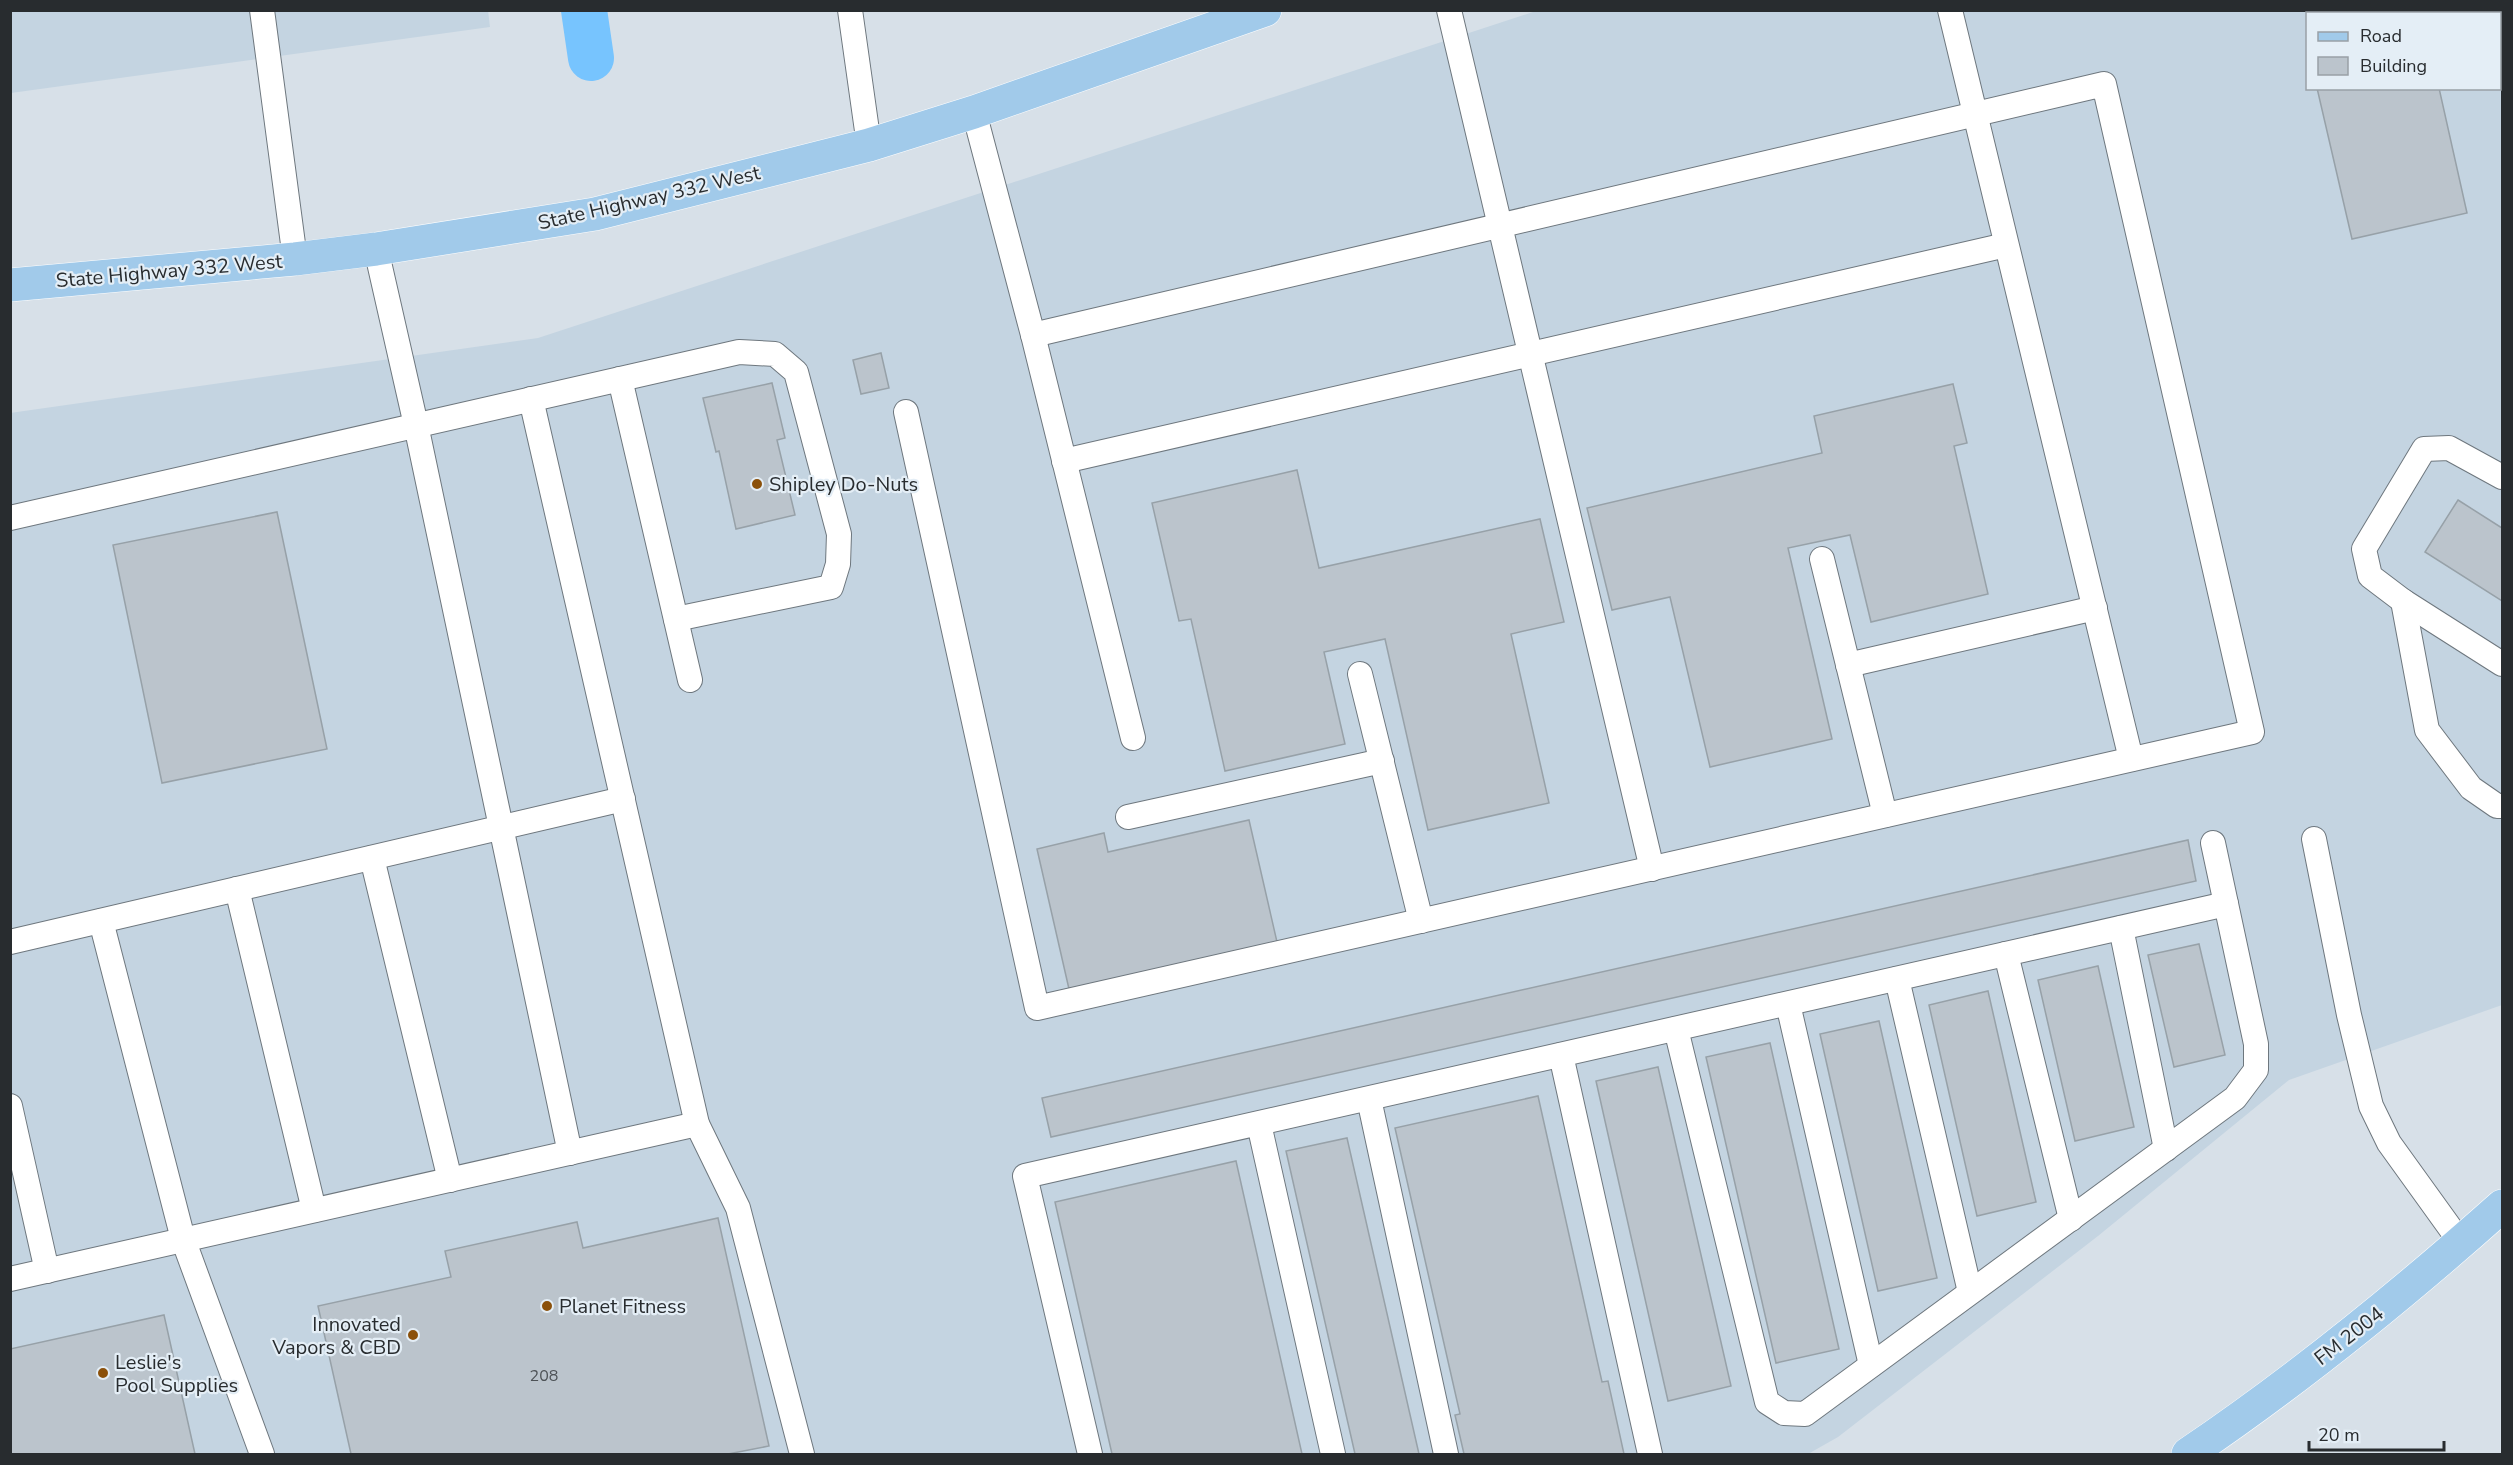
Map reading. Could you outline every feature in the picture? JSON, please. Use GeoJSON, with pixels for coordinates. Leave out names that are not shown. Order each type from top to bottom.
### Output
{"type":"FeatureCollection","features":[{"type":"Feature","properties":{"kind":"main road","name":"State Highway 332 West"},"geometry":{"type":"LineString","coordinates":[[10,285],[295,259],[376,249],[595,214],[869,145],[974,112],[1232,17],[1265,10]]}},
{"type":"Feature","properties":{"kind":"main road","name":"FM 2004"},"geometry":{"type":"LineString","coordinates":[[2188,1455],[2250,1412],[2396,1300],[2502,1206]]}},
{"type":"Feature","properties":{"kind":"lane"},"geometry":{"type":"LineString","coordinates":[[262,10],[295,259]]}},
{"type":"Feature","properties":{"kind":"lane"},"geometry":{"type":"LineString","coordinates":[[850,10],[869,145]]}},
{"type":"Feature","properties":{"kind":"lane"},"geometry":{"type":"LineString","coordinates":[[1449,10],[1652,869]]}},
{"type":"Feature","properties":{"kind":"lane"},"geometry":{"type":"LineString","coordinates":[[1950,10],[2131,759]]}},
{"type":"Feature","properties":{"kind":"lane"},"geometry":{"type":"LineString","coordinates":[[906,412],[1037,1008],[2252,732],[2104,84],[1033,335]]}},
{"type":"Feature","properties":{"kind":"lane"},"geometry":{"type":"LineString","coordinates":[[974,112],[1033,335],[1133,738]]}},
{"type":"Feature","properties":{"kind":"lane"},"geometry":{"type":"LineString","coordinates":[[1064,461],[2006,245]]}},
{"type":"Feature","properties":{"kind":"lane"},"geometry":{"type":"LineString","coordinates":[[376,249],[416,425],[570,1153]]}},
{"type":"Feature","properties":{"kind":"lane"},"geometry":{"type":"LineString","coordinates":[[10,518],[739,352],[775,354],[795,372],[839,534],[838,564],[831,587],[676,620]]}},
{"type":"Feature","properties":{"kind":"lane"},"geometry":{"type":"LineString","coordinates":[[620,379],[690,680]]}},
{"type":"Feature","properties":{"kind":"lane"},"geometry":{"type":"LineString","coordinates":[[531,399],[697,1124],[738,1208],[802,1455]]}},
{"type":"Feature","properties":{"kind":"lane"},"geometry":{"type":"LineString","coordinates":[[2499,467],[2449,448],[2424,449],[2364,549],[2370,576],[2403,601],[2502,664]]}},
{"type":"Feature","properties":{"kind":"lane"},"geometry":{"type":"LineString","coordinates":[[1822,559],[1885,816]]}},
{"type":"Feature","properties":{"kind":"lane"},"geometry":{"type":"LineString","coordinates":[[2403,601],[2427,730],[2471,788],[2502,807]]}},
{"type":"Feature","properties":{"kind":"lane"},"geometry":{"type":"LineString","coordinates":[[1848,665],[2095,608]]}},
{"type":"Feature","properties":{"kind":"lane"},"geometry":{"type":"LineString","coordinates":[[1360,674],[1421,921]]}},
{"type":"Feature","properties":{"kind":"lane"},"geometry":{"type":"LineString","coordinates":[[1128,817],[1382,761]]}},
{"type":"Feature","properties":{"kind":"lane"},"geometry":{"type":"LineString","coordinates":[[10,942],[622,799]]}},
{"type":"Feature","properties":{"kind":"lane"},"geometry":{"type":"LineString","coordinates":[[2314,839],[2349,1015],[2371,1106],[2389,1143],[2461,1243]]}},
{"type":"Feature","properties":{"kind":"lane"},"geometry":{"type":"LineString","coordinates":[[1676,1029],[1767,1402],[1784,1413],[1805,1414],[2235,1098],[2256,1070],[2256,1044],[2213,843]]}},
{"type":"Feature","properties":{"kind":"lane"},"geometry":{"type":"LineString","coordinates":[[372,858],[450,1180]]}},
{"type":"Feature","properties":{"kind":"lane"},"geometry":{"type":"LineString","coordinates":[[237,889],[314,1210]]}},
{"type":"Feature","properties":{"kind":"lane"},"geometry":{"type":"LineString","coordinates":[[1090,1455],[1024,1176],[2226,904]]}},
{"type":"Feature","properties":{"kind":"lane"},"geometry":{"type":"LineString","coordinates":[[101,921],[183,1239],[262,1455]]}},
{"type":"Feature","properties":{"kind":"lane"},"geometry":{"type":"LineString","coordinates":[[2121,928],[2166,1149]]}},
{"type":"Feature","properties":{"kind":"lane"},"geometry":{"type":"LineString","coordinates":[[2006,954],[2071,1219]]}},
{"type":"Feature","properties":{"kind":"lane"},"geometry":{"type":"LineString","coordinates":[[1897,979],[1970,1292]]}},
{"type":"Feature","properties":{"kind":"lane"},"geometry":{"type":"LineString","coordinates":[[1788,1004],[1871,1365]]}},
{"type":"Feature","properties":{"kind":"lane"},"geometry":{"type":"LineString","coordinates":[[1561,1055],[1650,1455]]}},
{"type":"Feature","properties":{"kind":"lane"},"geometry":{"type":"LineString","coordinates":[[1369,1099],[1446,1455]]}},
{"type":"Feature","properties":{"kind":"lane"},"geometry":{"type":"LineString","coordinates":[[10,1106],[47,1271]]}},
{"type":"Feature","properties":{"kind":"lane"},"geometry":{"type":"LineString","coordinates":[[10,1279],[697,1124]]}},
{"type":"Feature","properties":{"kind":"lane"},"geometry":{"type":"LineString","coordinates":[[1259,1124],[1333,1455]]}},
{"type":"Feature","properties":{"kind":"shaded area"},"geometry":{"type":"Polygon","coordinates":[[[488,10],[490,27],[11,93],[10,11],[488,10]]]}},
{"type":"Feature","properties":{"kind":"shaded area"},"geometry":{"type":"Polygon","coordinates":[[[1536,11],[2502,11],[2502,1005],[2289,1080],[2098,1236],[1838,1437],[1808,1454],[11,1454],[10,413],[538,338],[1536,11]]]}},
{"type":"Feature","properties":{"kind":"building"},"geometry":{"type":"Polygon","coordinates":[[[2317,90],[2439,90],[2467,213],[2352,239],[2317,90]]]}},
{"type":"Feature","properties":{"kind":"building"},"geometry":{"type":"Polygon","coordinates":[[[881,353],[889,388],[861,394],[853,360],[881,353]]]}},
{"type":"Feature","properties":{"kind":"building","name":"Shipley Do-Nuts"},"geometry":{"type":"Polygon","coordinates":[[[772,383],[785,438],[777,440],[795,515],[736,529],[719,451],[716,452],[703,398],[772,383]]]}},
{"type":"Feature","properties":{"kind":"building"},"geometry":{"type":"Polygon","coordinates":[[[1953,384],[1967,443],[1954,446],[1988,594],[1871,622],[1850,535],[1788,548],[1832,739],[1710,767],[1670,597],[1612,610],[1587,508],[1822,453],[1814,416],[1953,384]]]}},
{"type":"Feature","properties":{"kind":"building"},"geometry":{"type":"Polygon","coordinates":[[[1297,470],[1319,568],[1540,519],[1564,622],[1511,634],[1549,803],[1428,830],[1385,639],[1324,652],[1345,744],[1225,771],[1191,619],[1179,621],[1152,503],[1297,470]]]}},
{"type":"Feature","properties":{"kind":"building"},"geometry":{"type":"Polygon","coordinates":[[[2458,500],[2502,528],[2502,601],[2425,552],[2458,500]]]}},
{"type":"Feature","properties":{"kind":"building"},"geometry":{"type":"Polygon","coordinates":[[[277,512],[327,749],[162,783],[113,545],[277,512]]]}},
{"type":"Feature","properties":{"kind":"building"},"geometry":{"type":"Polygon","coordinates":[[[1249,820],[1277,942],[1069,989],[1037,849],[1104,833],[1108,852],[1249,820]]]}},
{"type":"Feature","properties":{"kind":"building"},"geometry":{"type":"Polygon","coordinates":[[[2188,840],[2196,881],[1051,1137],[1042,1098],[2188,840]]]}},
{"type":"Feature","properties":{"kind":"building"},"geometry":{"type":"Polygon","coordinates":[[[2199,944],[2225,1055],[2174,1067],[2148,955],[2199,944]]]}},
{"type":"Feature","properties":{"kind":"building"},"geometry":{"type":"Polygon","coordinates":[[[2098,966],[2134,1127],[2075,1141],[2038,980],[2098,966]]]}},
{"type":"Feature","properties":{"kind":"building"},"geometry":{"type":"Polygon","coordinates":[[[1988,991],[2036,1202],[1977,1216],[1929,1005],[1988,991]]]}},
{"type":"Feature","properties":{"kind":"building"},"geometry":{"type":"Polygon","coordinates":[[[1879,1021],[1937,1278],[1878,1291],[1820,1034],[1879,1021]]]}},
{"type":"Feature","properties":{"kind":"building"},"geometry":{"type":"Polygon","coordinates":[[[1770,1043],[1839,1349],[1776,1363],[1706,1057],[1770,1043]]]}},
{"type":"Feature","properties":{"kind":"building"},"geometry":{"type":"Polygon","coordinates":[[[1658,1067],[1731,1386],[1668,1401],[1596,1081],[1658,1067]]]}},
{"type":"Feature","properties":{"kind":"building"},"geometry":{"type":"Polygon","coordinates":[[[1538,1096],[1602,1382],[1608,1381],[1624,1454],[1464,1454],[1455,1415],[1460,1414],[1395,1128],[1538,1096]]]}},
{"type":"Feature","properties":{"kind":"building"},"geometry":{"type":"Polygon","coordinates":[[[1347,1138],[1419,1454],[1355,1454],[1286,1151],[1347,1138]]]}},
{"type":"Feature","properties":{"kind":"building"},"geometry":{"type":"Polygon","coordinates":[[[1236,1161],[1302,1454],[1112,1454],[1055,1202],[1236,1161]]]}},
{"type":"Feature","properties":{"kind":"building"},"geometry":{"type":"Polygon","coordinates":[[[718,1218],[769,1446],[728,1454],[351,1454],[318,1306],[451,1277],[445,1251],[577,1222],[583,1248],[718,1218]]]}},
{"type":"Feature","properties":{"kind":"building"},"geometry":{"type":"Polygon","coordinates":[[[164,1315],[195,1454],[10,1454],[10,1349],[164,1315]]]}},
{"type":"Feature","properties":{"kind":"waterway"},"geometry":{"type":"LineString","coordinates":[[584,10],[591,58]]}},
{"type":"Feature","properties":{"kind":"place","name":"Shipley Do-Nuts"},"geometry":{"type":"Point","coordinates":[757,484]}},
{"type":"Feature","properties":{"kind":"place","name":"Planet Fitness"},"geometry":{"type":"Point","coordinates":[547,1306]}},
{"type":"Feature","properties":{"kind":"place","name":"Innovated Vapors & CBD"},"geometry":{"type":"Point","coordinates":[413,1335]}},
{"type":"Feature","properties":{"kind":"place","name":"Leslie's Pool Supplies"},"geometry":{"type":"Point","coordinates":[103,1373]}}]}
